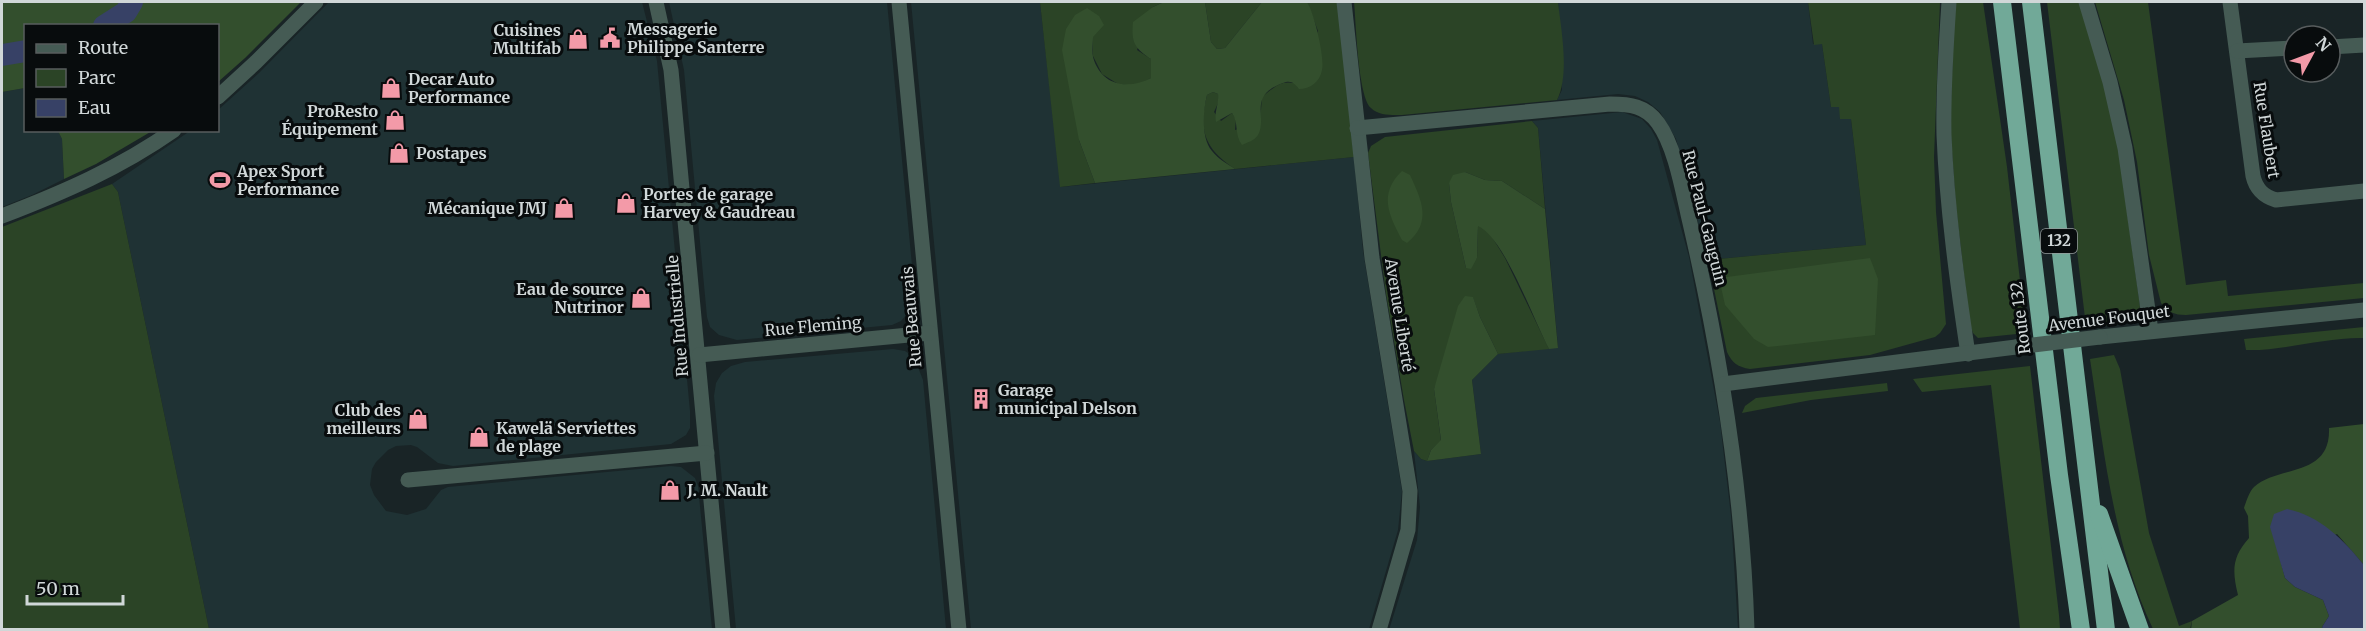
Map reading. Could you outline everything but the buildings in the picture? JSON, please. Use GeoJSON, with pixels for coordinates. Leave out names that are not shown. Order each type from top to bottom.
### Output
{"type":"FeatureCollection","features":[{"type":"Feature","properties":{"kind":"highway","name":"Route 132"},"geometry":{"type":"LineString","coordinates":[[2002,2],[2059,475],[2081,630]]}},
{"type":"Feature","properties":{"kind":"highway","name":"132"},"geometry":{"type":"LineString","coordinates":[[2031,2],[2106,630]]}},
{"type":"Feature","properties":{"kind":"highway"},"geometry":{"type":"LineString","coordinates":[[2088,481],[2140,630]]}},
{"type":"Feature","properties":{"kind":"street"},"geometry":{"type":"LineString","coordinates":[[219,96],[316,2]]}},
{"type":"Feature","properties":{"kind":"street","name":"Rue Industrielle"},"geometry":{"type":"LineString","coordinates":[[656,2],[671,69],[723,630]]}},
{"type":"Feature","properties":{"kind":"street","name":"Rue Beauvais"},"geometry":{"type":"LineString","coordinates":[[899,2],[958,630]]}},
{"type":"Feature","properties":{"kind":"street","name":"Avenue Liberté"},"geometry":{"type":"LineString","coordinates":[[1344,2],[1374,274],[1410,491],[1408,530],[1379,630]]}},
{"type":"Feature","properties":{"kind":"street"},"geometry":{"type":"LineString","coordinates":[[1949,2],[1945,77],[1945,153],[1968,354]]}},
{"type":"Feature","properties":{"kind":"street"},"geometry":{"type":"LineString","coordinates":[[2086,2],[2108,71],[2125,148],[2151,331]]}},
{"type":"Feature","properties":{"kind":"street","name":"Rue Flaubert"},"geometry":{"type":"LineString","coordinates":[[2230,2],[2255,183],[2263,194],[2276,200],[2364,192]]}},
{"type":"Feature","properties":{"kind":"street"},"geometry":{"type":"LineString","coordinates":[[2342,46],[2364,45]]}},
{"type":"Feature","properties":{"kind":"street"},"geometry":{"type":"LineString","coordinates":[[2237,51],[2282,49]]}},
{"type":"Feature","properties":{"kind":"street","name":"Rue Paul-Gauguin"},"geometry":{"type":"LineString","coordinates":[[1357,128],[1629,104],[1645,110],[1662,130],[1679,178],[1703,280],[1723,384],[1737,482],[1747,630]]}},
{"type":"Feature","properties":{"kind":"street"},"geometry":{"type":"LineString","coordinates":[[2,216],[93,178],[136,155],[171,132]]}},
{"type":"Feature","properties":{"kind":"street","name":"Avenue Fouquet"},"geometry":{"type":"LineString","coordinates":[[1723,384],[2151,331],[2362,309]]}},
{"type":"Feature","properties":{"kind":"street","name":"Rue Fleming"},"geometry":{"type":"LineString","coordinates":[[699,355],[930,333]]}},
{"type":"Feature","properties":{"kind":"street"},"geometry":{"type":"LineString","coordinates":[[408,480],[707,453]]}},
{"type":"Feature","properties":{"kind":"shaded area"},"geometry":{"type":"Polygon","coordinates":[[[329,2],[642,2],[657,61],[690,428],[686,435],[671,444],[453,466],[438,463],[417,447],[396,446],[388,450],[376,462],[372,469],[370,485],[374,495],[386,511],[407,515],[426,509],[441,490],[448,487],[671,466],[681,467],[695,478],[698,486],[712,629],[209,629],[118,192],[112,184],[189,132],[219,132],[219,109],[259,73],[329,2]]]}},
{"type":"Feature","properties":{"kind":"shaded area"},"geometry":{"type":"Polygon","coordinates":[[[669,2],[887,2],[915,297],[912,308],[901,321],[892,325],[737,340],[719,335],[710,327],[707,317],[684,70],[669,2]]]}},
{"type":"Feature","properties":{"kind":"shaded area"},"geometry":{"type":"Polygon","coordinates":[[[911,2],[1040,2],[1061,187],[1354,157],[1363,251],[1402,491],[1398,530],[1369,629],[971,629],[911,2]]]}},
{"type":"Feature","properties":{"kind":"shaded area"},"geometry":{"type":"Polygon","coordinates":[[[1558,2],[1808,2],[1813,44],[1822,44],[1831,107],[1839,107],[1851,119],[1866,245],[1708,260],[1676,139],[1660,112],[1648,102],[1635,96],[1618,94],[1557,100],[1562,90],[1558,2]]]}},
{"type":"Feature","properties":{"kind":"shaded area"},"geometry":{"type":"Polygon","coordinates":[[[24,88],[24,132],[58,132],[62,139],[64,179],[2,207],[2,92],[24,88]]]}},
{"type":"Feature","properties":{"kind":"shaded area"},"geometry":{"type":"Polygon","coordinates":[[[1622,112],[1642,119],[1657,140],[1689,257],[1720,422],[1731,516],[1738,629],[1389,630],[1417,540],[1420,507],[1414,451],[1421,459],[1427,461],[1481,454],[1472,380],[1498,354],[1558,347],[1538,128],[1532,121],[1622,112]]]}},
{"type":"Feature","properties":{"kind":"shaded area"},"geometry":{"type":"Polygon","coordinates":[[[893,349],[905,351],[914,357],[923,380],[946,629],[736,629],[714,396],[716,383],[722,373],[731,366],[745,362],[893,349]]]}},
{"type":"Feature","properties":{"kind":"green space"},"geometry":{"type":"Polygon","coordinates":[[[2,2],[301,2],[219,81],[219,24],[24,24],[24,88],[2,92],[2,2]]]}},
{"type":"Feature","properties":{"kind":"green space"},"geometry":{"type":"Polygon","coordinates":[[[1040,2],[1164,2],[1153,7],[1137,50],[1151,59],[1151,78],[1136,86],[1118,84],[1102,74],[1093,56],[1093,37],[1086,8],[1079,140],[1095,183],[1060,187],[1040,2]]]}},
{"type":"Feature","properties":{"kind":"green space"},"geometry":{"type":"Polygon","coordinates":[[[1164,2],[1205,2],[1211,42],[1217,49],[1225,48],[1262,2],[1307,2],[1318,35],[1323,64],[1321,74],[1314,84],[1307,88],[1299,89],[1296,85],[1286,82],[1265,94],[1262,100],[1258,135],[1242,145],[1232,113],[1216,122],[1218,94],[1213,92],[1207,95],[1204,124],[1208,146],[1235,169],[1095,183],[1079,140],[1062,50],[1066,29],[1075,15],[1087,8],[1099,16],[1104,25],[1093,37],[1093,57],[1097,67],[1109,80],[1116,83],[1142,82],[1151,78],[1151,59],[1135,44],[1133,22],[1164,2]]]}},
{"type":"Feature","properties":{"kind":"green space"},"geometry":{"type":"Polygon","coordinates":[[[1205,2],[1262,2],[1225,48],[1217,49],[1211,42],[1205,2]]]}},
{"type":"Feature","properties":{"kind":"green space"},"geometry":{"type":"Polygon","coordinates":[[[1307,2],[1338,2],[1354,157],[1235,169],[1217,154],[1206,138],[1203,119],[1207,95],[1213,92],[1218,94],[1219,101],[1214,112],[1221,121],[1232,113],[1236,119],[1235,130],[1260,122],[1262,97],[1280,84],[1294,83],[1318,31],[1307,2]]]}},
{"type":"Feature","properties":{"kind":"green space"},"geometry":{"type":"Polygon","coordinates":[[[1354,2],[1558,2],[1564,65],[1557,100],[1402,115],[1386,115],[1378,112],[1371,108],[1363,90],[1354,2]]]}},
{"type":"Feature","properties":{"kind":"green space"},"geometry":{"type":"Polygon","coordinates":[[[1808,2],[1940,2],[1934,157],[1936,212],[1946,324],[1935,337],[1870,355],[1750,369],[1736,364],[1727,352],[1708,260],[1866,245],[1851,119],[1840,119],[1839,107],[1831,107],[1822,44],[1814,45],[1808,2]]]}},
{"type":"Feature","properties":{"kind":"green space"},"geometry":{"type":"Polygon","coordinates":[[[1955,2],[1983,2],[2007,167],[2026,333],[1978,338],[1970,325],[1956,207],[1950,124],[1955,2]]]}},
{"type":"Feature","properties":{"kind":"green space"},"geometry":{"type":"Polygon","coordinates":[[[2047,2],[2081,2],[2117,138],[2140,306],[2133,319],[2118,324],[2086,326],[2047,2]]]}},
{"type":"Feature","properties":{"kind":"green space"},"geometry":{"type":"Polygon","coordinates":[[[2095,2],[2148,2],[2186,285],[2226,280],[2228,296],[2364,283],[2364,298],[2186,315],[2172,312],[2161,303],[2149,255],[2137,162],[2124,100],[2095,2]]]}},
{"type":"Feature","properties":{"kind":"green space"},"geometry":{"type":"Polygon","coordinates":[[[1532,121],[1538,128],[1545,209],[1502,181],[1485,180],[1465,172],[1449,183],[1466,268],[1477,258],[1478,225],[1487,229],[1505,258],[1549,349],[1498,354],[1473,298],[1434,389],[1441,441],[1431,450],[1427,461],[1421,459],[1414,451],[1404,400],[1386,294],[1368,153],[1371,146],[1385,137],[1532,121]]]}},
{"type":"Feature","properties":{"kind":"green space"},"geometry":{"type":"Polygon","coordinates":[[[58,132],[150,132],[96,164],[64,179],[62,139],[58,132]]]}},
{"type":"Feature","properties":{"kind":"green space"},"geometry":{"type":"Polygon","coordinates":[[[1402,171],[1410,175],[1422,210],[1420,227],[1407,243],[1402,240],[1397,231],[1388,205],[1390,188],[1402,171]]]}},
{"type":"Feature","properties":{"kind":"green space"},"geometry":{"type":"Polygon","coordinates":[[[1465,172],[1485,180],[1502,181],[1545,209],[1558,348],[1549,349],[1508,262],[1488,233],[1478,226],[1477,258],[1471,269],[1466,268],[1449,183],[1453,175],[1465,172]]]}},
{"type":"Feature","properties":{"kind":"green space"},"geometry":{"type":"Polygon","coordinates":[[[112,184],[118,192],[209,629],[2,629],[2,227],[112,184]]]}},
{"type":"Feature","properties":{"kind":"green space"},"geometry":{"type":"Polygon","coordinates":[[[1870,258],[1878,279],[1875,335],[1768,347],[1754,339],[1725,305],[1719,278],[1870,258]]]}},
{"type":"Feature","properties":{"kind":"green space"},"geometry":{"type":"Polygon","coordinates":[[[1465,296],[1473,297],[1498,354],[1472,380],[1481,454],[1427,461],[1431,450],[1441,440],[1434,389],[1458,306],[1465,296]]]}},
{"type":"Feature","properties":{"kind":"green space"},"geometry":{"type":"Polygon","coordinates":[[[2364,327],[2364,338],[2260,350],[2246,350],[2244,339],[2364,327]]]}},
{"type":"Feature","properties":{"kind":"green space"},"geometry":{"type":"Polygon","coordinates":[[[2114,355],[2120,369],[2149,533],[2179,626],[2192,621],[2190,629],[2153,629],[2128,564],[2112,497],[2090,359],[2114,355]]]}},
{"type":"Feature","properties":{"kind":"green space"},"geometry":{"type":"Polygon","coordinates":[[[2030,366],[2060,629],[2020,629],[1991,385],[1922,392],[1913,379],[2030,366]]]}},
{"type":"Feature","properties":{"kind":"green space"},"geometry":{"type":"Polygon","coordinates":[[[1887,383],[1888,391],[1811,400],[1742,413],[1745,406],[1756,398],[1887,383]]]}},
{"type":"Feature","properties":{"kind":"green space"},"geometry":{"type":"Polygon","coordinates":[[[2364,424],[2364,565],[2337,534],[2280,559],[2285,578],[2295,587],[2323,600],[2329,616],[2323,629],[2191,630],[2192,621],[2238,595],[2234,571],[2236,558],[2249,538],[2248,516],[2244,508],[2252,489],[2264,480],[2312,463],[2321,455],[2327,444],[2329,428],[2364,424]]]}},
{"type":"Feature","properties":{"kind":"water"},"geometry":{"type":"Polygon","coordinates":[[[2287,509],[2310,517],[2330,530],[2364,565],[2364,629],[2323,629],[2329,616],[2323,600],[2295,587],[2285,578],[2270,527],[2274,514],[2287,509]]]}},
{"type":"Feature","properties":{"kind":"waterway"},"geometry":{"type":"LineString","coordinates":[[107,24],[126,12],[132,2]]}},
{"type":"Feature","properties":{"kind":"waterway"},"geometry":{"type":"LineString","coordinates":[[2,55],[24,51]]}},
{"type":"Feature","properties":{"kind":"place","name":"Messagerie Philippe Santerre"},"geometry":{"type":"Point","coordinates":[610,38]}},
{"type":"Feature","properties":{"kind":"place","name":"Cuisines Multifab"},"geometry":{"type":"Point","coordinates":[578,39]}},
{"type":"Feature","properties":{"kind":"place","name":"Decar Auto Performance"},"geometry":{"type":"Point","coordinates":[391,88]}},
{"type":"Feature","properties":{"kind":"place","name":"ProResto Équipement"},"geometry":{"type":"Point","coordinates":[395,120]}},
{"type":"Feature","properties":{"kind":"place","name":"Postapes"},"geometry":{"type":"Point","coordinates":[399,153]}},
{"type":"Feature","properties":{"kind":"place","name":"Apex Sport Performance"},"geometry":{"type":"Point","coordinates":[220,180]}},
{"type":"Feature","properties":{"kind":"place","name":"Portes de garage Harvey & Gaudreau"},"geometry":{"type":"Point","coordinates":[626,203]}},
{"type":"Feature","properties":{"kind":"place","name":"Mécanique JMJ"},"geometry":{"type":"Point","coordinates":[564,208]}},
{"type":"Feature","properties":{"kind":"place","name":"Eau de source Nutrinor"},"geometry":{"type":"Point","coordinates":[641,298]}},
{"type":"Feature","properties":{"kind":"place","name":"Garage municipal Delson"},"geometry":{"type":"Point","coordinates":[981,399]}},
{"type":"Feature","properties":{"kind":"place","name":"Club des meilleurs"},"geometry":{"type":"Point","coordinates":[418,419]}},
{"type":"Feature","properties":{"kind":"place","name":"Kawelä Serviettes de plage"},"geometry":{"type":"Point","coordinates":[479,437]}},
{"type":"Feature","properties":{"kind":"place","name":"J. M. Nault"},"geometry":{"type":"Point","coordinates":[670,490]}}]}
